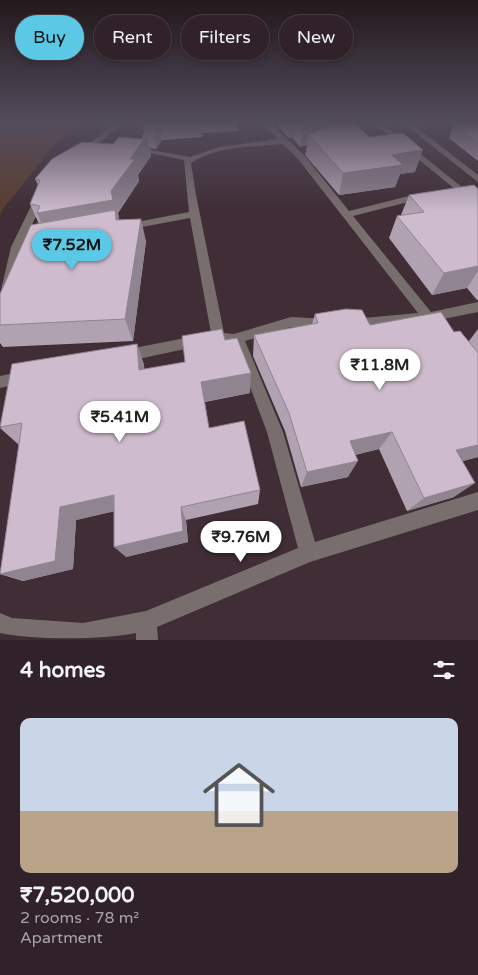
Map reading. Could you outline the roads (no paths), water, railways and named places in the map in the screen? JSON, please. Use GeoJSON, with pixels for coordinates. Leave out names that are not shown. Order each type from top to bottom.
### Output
{"type":"FeatureCollection","features":[{"type":"Feature","properties":{"kind":"street"},"geometry":{"type":"LineString","coordinates":[[76,159],[85,153]]}},
{"type":"Feature","properties":{"kind":"street"},"geometry":{"type":"LineString","coordinates":[[156,153],[190,159],[207,153]]}},
{"type":"Feature","properties":{"kind":"street"},"geometry":{"type":"LineString","coordinates":[[301,153],[346,215],[445,339]]}},
{"type":"Feature","properties":{"kind":"street"},"geometry":{"type":"LineString","coordinates":[[412,153],[453,188],[478,205]]}},
{"type":"Feature","properties":{"kind":"street"},"geometry":{"type":"LineString","coordinates":[[445,153],[478,179]]}},
{"type":"Feature","properties":{"kind":"street"},"geometry":{"type":"LineString","coordinates":[[190,159],[187,162],[195,214],[218,337]]}},
{"type":"Feature","properties":{"kind":"street"},"geometry":{"type":"LineString","coordinates":[[0,321],[20,246],[46,188]]}},
{"type":"Feature","properties":{"kind":"street"},"geometry":{"type":"LineString","coordinates":[[346,215],[430,194]]}},
{"type":"Feature","properties":{"kind":"street"},"geometry":{"type":"LineString","coordinates":[[119,228],[195,214]]}},
{"type":"Feature","properties":{"kind":"street"},"geometry":{"type":"LineString","coordinates":[[234,340],[291,322],[350,324],[429,317],[478,307]]}},
{"type":"Feature","properties":{"kind":"street"},"geometry":{"type":"LineString","coordinates":[[114,358],[218,337],[234,340],[240,344],[275,432],[309,553]]}},
{"type":"Feature","properties":{"kind":"street"},"geometry":{"type":"LineString","coordinates":[[0,382],[38,374]]}},
{"type":"Feature","properties":{"kind":"street"},"geometry":{"type":"LineString","coordinates":[[0,623],[12,628],[83,633],[146,630],[309,553],[478,502]]}}]}
